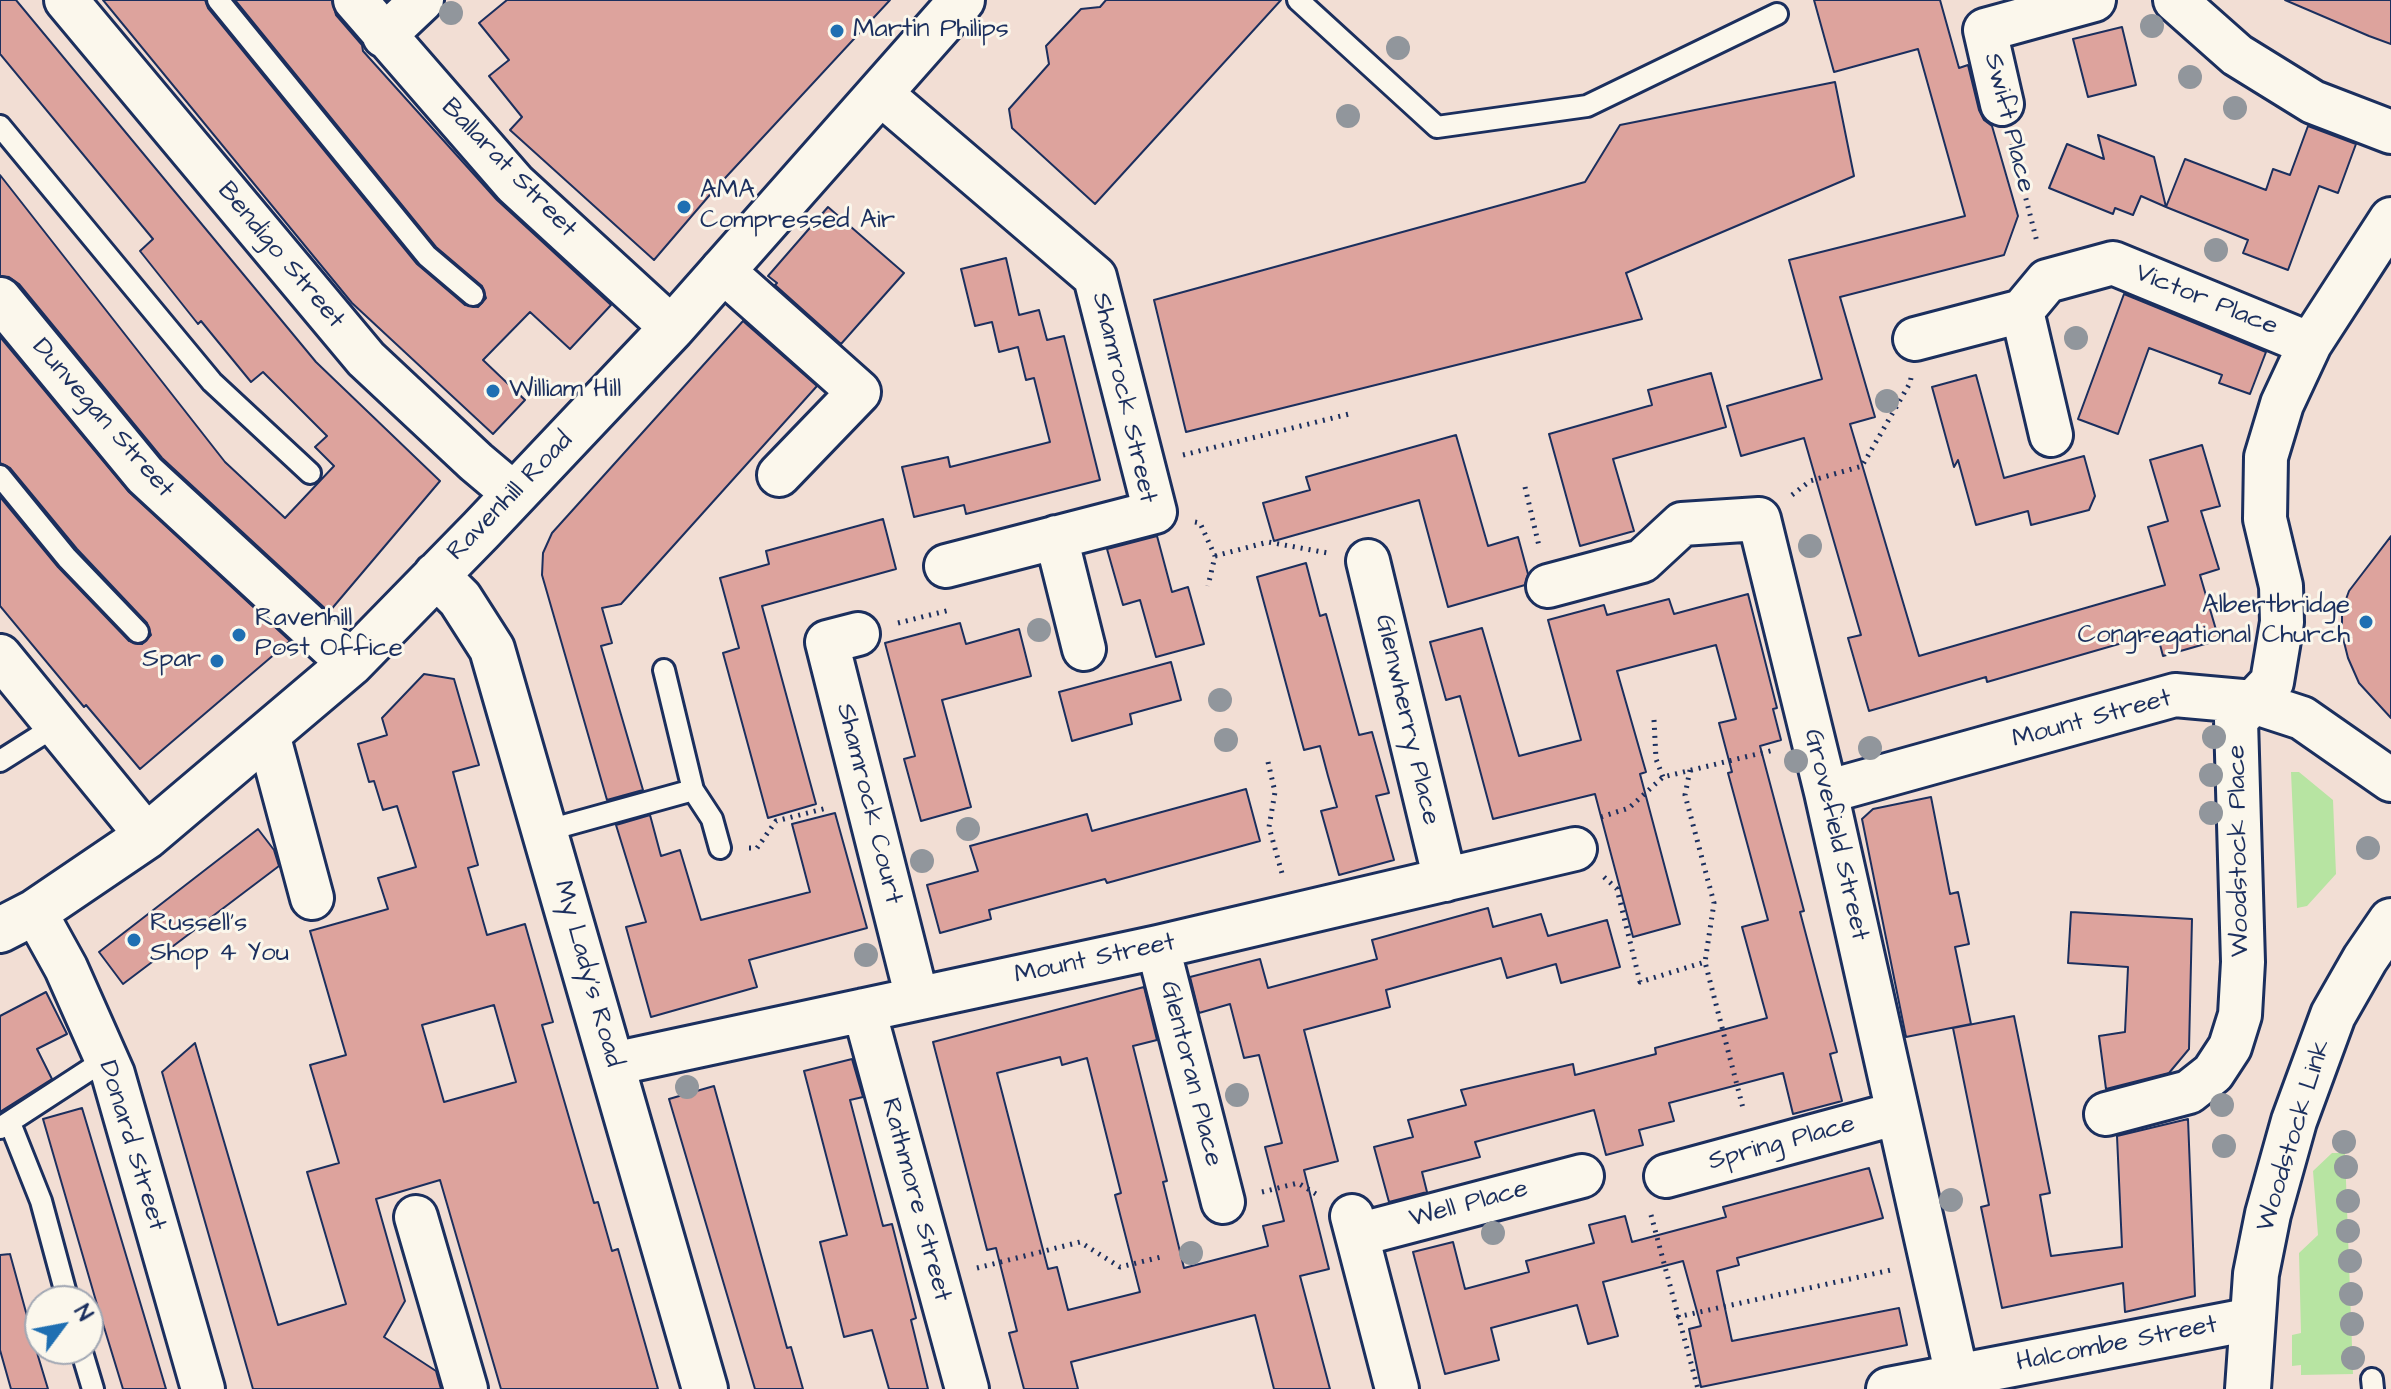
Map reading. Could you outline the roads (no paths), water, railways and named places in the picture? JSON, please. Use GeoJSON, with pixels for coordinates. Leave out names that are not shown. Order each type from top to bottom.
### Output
{"type":"FeatureCollection","features":[{"type":"Feature","properties":{"kind":"street","name":"Bendigo Street"},"geometry":{"type":"LineString","coordinates":[[66,0],[366,359],[514,494]]}},
{"type":"Feature","properties":{"kind":"street","name":"Ballarat Street"},"geometry":{"type":"LineString","coordinates":[[355,0],[515,184],[672,328]]}},
{"type":"Feature","properties":{"kind":"street"},"geometry":{"type":"LineString","coordinates":[[384,36],[422,0]]}},
{"type":"Feature","properties":{"kind":"street","name":"Ravenhill Road"},"geometry":{"type":"LineString","coordinates":[[18,921],[147,836],[350,664],[672,328],[962,0]]}},
{"type":"Feature","properties":{"kind":"street","name":"Swift Place"},"geometry":{"type":"LineString","coordinates":[[2002,104],[1985,30],[2094,0]]}},
{"type":"Feature","properties":{"kind":"street"},"geometry":{"type":"LineString","coordinates":[[2175,0],[2237,55],[2313,102],[2391,132]]}},
{"type":"Feature","properties":{"kind":"street","name":"Shamrock Street"},"geometry":{"type":"LineString","coordinates":[[880,93],[1095,277],[1155,512],[946,566]]}},
{"type":"Feature","properties":{"kind":"street","name":"Woodstock Place"},"geometry":{"type":"LineString","coordinates":[[2106,1114],[2189,1092],[2213,1073],[2230,1047],[2240,1015],[2243,962],[2236,720],[2272,682],[2282,622],[2281,586],[2265,519],[2266,457],[2282,404],[2310,344],[2391,219]]}},
{"type":"Feature","properties":{"kind":"street","name":"Victor Place"},"geometry":{"type":"LineString","coordinates":[[1915,339],[2034,296],[2113,263],[2310,344]]}},
{"type":"Feature","properties":{"kind":"street"},"geometry":{"type":"LineString","coordinates":[[722,270],[859,392],[779,475]]}},
{"type":"Feature","properties":{"kind":"street"},"geometry":{"type":"LineString","coordinates":[[2034,296],[2051,435]]}},
{"type":"Feature","properties":{"kind":"street","name":"Dunvegan Street"},"geometry":{"type":"LineString","coordinates":[[0,299],[145,475],[350,664]]}},
{"type":"Feature","properties":{"kind":"street","name":"Grovefield Street"},"geometry":{"type":"LineString","coordinates":[[1548,586],[1642,561],[1682,524],[1759,519],[1814,740],[1957,1376]]}},
{"type":"Feature","properties":{"kind":"street"},"geometry":{"type":"LineString","coordinates":[[1056,537],[1084,649]]}},
{"type":"Feature","properties":{"kind":"street","name":"Glenwherry Place"},"geometry":{"type":"LineString","coordinates":[[1368,561],[1445,880]]}},
{"type":"Feature","properties":{"kind":"street","name":"My Lady's Road"},"geometry":{"type":"LineString","coordinates":[[436,575],[460,599],[492,649],[705,1389]]}},
{"type":"Feature","properties":{"kind":"street","name":"Shamrock Court"},"geometry":{"type":"LineString","coordinates":[[858,634],[827,642],[917,998]]}},
{"type":"Feature","properties":{"kind":"street"},"geometry":{"type":"LineString","coordinates":[[0,656],[147,836]]}},
{"type":"Feature","properties":{"kind":"street","name":"Mount Street"},"geometry":{"type":"LineString","coordinates":[[1826,792],[2175,695],[2253,702],[2302,718],[2391,780]]}},
{"type":"Feature","properties":{"kind":"street"},"geometry":{"type":"LineString","coordinates":[[268,734],[312,898]]}},
{"type":"Feature","properties":{"kind":"street","name":"Mount Street"},"geometry":{"type":"LineString","coordinates":[[613,1064],[1158,947],[1575,849]]}},
{"type":"Feature","properties":{"kind":"street","name":"Donard Street"},"geometry":{"type":"LineString","coordinates":[[18,921],[66,968],[106,1059],[203,1389]]}},
{"type":"Feature","properties":{"kind":"street","name":"Woodstock Link"},"geometry":{"type":"LineString","coordinates":[[2248,1389],[2256,1274],[2268,1214],[2294,1121],[2333,1015],[2391,921]]}},
{"type":"Feature","properties":{"kind":"street","name":"Glentoran Place"},"geometry":{"type":"LineString","coordinates":[[1158,947],[1223,1202]]}},
{"type":"Feature","properties":{"kind":"street","name":"Rathmore Street"},"geometry":{"type":"LineString","coordinates":[[864,1010],[967,1389]]}},
{"type":"Feature","properties":{"kind":"street","name":"Spring Place"},"geometry":{"type":"LineString","coordinates":[[1656,1189],[1755,1152],[1898,1113]]}},
{"type":"Feature","properties":{"kind":"street","name":"Well Place"},"geometry":{"type":"LineString","coordinates":[[1397,1389],[1354,1226],[1582,1176]]}},
{"type":"Feature","properties":{"kind":"street"},"geometry":{"type":"LineString","coordinates":[[416,1217],[466,1389]]}},
{"type":"Feature","properties":{"kind":"street","name":"Halcombe Street"},"geometry":{"type":"LineString","coordinates":[[1888,1389],[2252,1319]]}},
{"type":"Feature","properties":{"kind":"lane"},"geometry":{"type":"LineString","coordinates":[[218,0],[427,256],[473,295]]}},
{"type":"Feature","properties":{"kind":"lane"},"geometry":{"type":"LineString","coordinates":[[1298,0],[1437,127],[1587,106],[1777,14]]}},
{"type":"Feature","properties":{"kind":"lane"},"geometry":{"type":"LineString","coordinates":[[0,126],[212,382],[310,473]]}},
{"type":"Feature","properties":{"kind":"lane"},"geometry":{"type":"LineString","coordinates":[[0,476],[67,558],[138,632]]}},
{"type":"Feature","properties":{"kind":"lane"},"geometry":{"type":"LineString","coordinates":[[664,670],[693,790],[712,819],[720,848]]}},
{"type":"Feature","properties":{"kind":"lane"},"geometry":{"type":"LineString","coordinates":[[0,761],[57,725]]}},
{"type":"Feature","properties":{"kind":"lane"},"geometry":{"type":"LineString","coordinates":[[545,831],[693,790]]}},
{"type":"Feature","properties":{"kind":"lane"},"geometry":{"type":"LineString","coordinates":[[64,1285],[41,1201],[5,1126],[106,1059]]}},
{"type":"Feature","properties":{"kind":"lane"},"geometry":{"type":"LineString","coordinates":[[86,1365],[93,1389]]}},
{"type":"Feature","properties":{"kind":"place","name":"Martin Philips"},"geometry":{"type":"Point","coordinates":[837,31]}},
{"type":"Feature","properties":{"kind":"place","name":"AMA Compressed Air"},"geometry":{"type":"Point","coordinates":[684,207]}},
{"type":"Feature","properties":{"kind":"place","name":"William Hill"},"geometry":{"type":"Point","coordinates":[493,391]}},
{"type":"Feature","properties":{"kind":"place","name":"Albertbridge Congregational Church"},"geometry":{"type":"Point","coordinates":[2366,622]}},
{"type":"Feature","properties":{"kind":"place","name":"Ravenhill Post Office"},"geometry":{"type":"Point","coordinates":[239,635]}},
{"type":"Feature","properties":{"kind":"place","name":"Spar"},"geometry":{"type":"Point","coordinates":[217,661]}},
{"type":"Feature","properties":{"kind":"place","name":"Russell's Shop 4 You"},"geometry":{"type":"Point","coordinates":[134,940]}}]}
